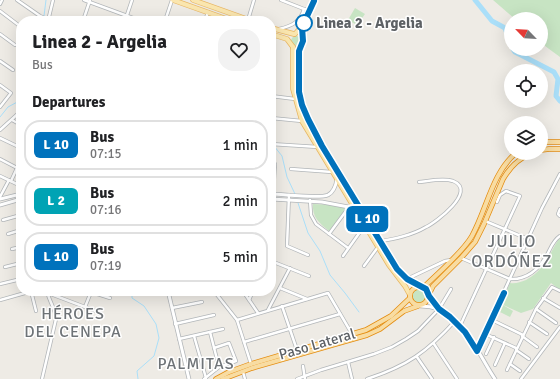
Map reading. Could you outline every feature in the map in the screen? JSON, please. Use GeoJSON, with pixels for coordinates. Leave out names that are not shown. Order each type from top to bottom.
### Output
{"type":"FeatureCollection","features":[{"type":"Feature","properties":{"kind":"highway"},"geometry":{"type":"LineString","coordinates":[[548,142],[560,142]]}},
{"type":"Feature","properties":{"kind":"highway"},"geometry":{"type":"LineString","coordinates":[[548,149],[560,149]]}},
{"type":"Feature","properties":{"kind":"highway"},"geometry":{"type":"LineString","coordinates":[[419,306],[414,304],[410,297],[414,288],[421,287],[469,242],[481,218],[500,172],[509,160]]}},
{"type":"Feature","properties":{"kind":"highway"},"geometry":{"type":"LineString","coordinates":[[223,379],[367,335],[380,329],[404,311],[427,302],[433,286],[461,258],[474,242],[485,221],[502,179],[507,171],[520,160]]}},
{"type":"Feature","properties":{"kind":"highway"},"geometry":{"type":"LineString","coordinates":[[421,287],[426,289],[429,295]]}},
{"type":"Feature","properties":{"kind":"highway","name":"Paso Lateral"},"geometry":{"type":"LineString","coordinates":[[216,379],[229,372],[251,364],[366,330],[391,316],[410,297]]}},
{"type":"Feature","properties":{"kind":"main road"},"geometry":{"type":"LineString","coordinates":[[173,0],[218,16]]}},
{"type":"Feature","properties":{"kind":"main road"},"geometry":{"type":"LineString","coordinates":[[190,6],[192,0],[198,1],[238,16]]}},
{"type":"Feature","properties":{"kind":"main road"},"geometry":{"type":"LineString","coordinates":[[289,42],[290,37],[302,27],[314,0]]}},
{"type":"Feature","properties":{"kind":"main road"},"geometry":{"type":"LineString","coordinates":[[302,27],[303,42],[300,47],[298,64],[299,97],[333,172],[354,208],[396,270],[410,297]]}},
{"type":"Feature","properties":{"kind":"main road"},"geometry":{"type":"LineString","coordinates":[[276,29],[300,35],[302,38]]}},
{"type":"Feature","properties":{"kind":"main road"},"geometry":{"type":"LineString","coordinates":[[276,36],[289,42],[293,47],[293,85],[295,99],[302,121],[360,206],[378,242],[378,246],[396,270],[407,279],[421,287]]}},
{"type":"Feature","properties":{"kind":"main road"},"geometry":{"type":"LineString","coordinates":[[293,47],[300,47]]}},
{"type":"Feature","properties":{"kind":"street"},"geometry":{"type":"LineString","coordinates":[[0,4],[2,0]]}},
{"type":"Feature","properties":{"kind":"street"},"geometry":{"type":"LineString","coordinates":[[17,0],[40,16]]}},
{"type":"Feature","properties":{"kind":"street"},"geometry":{"type":"LineString","coordinates":[[50,16],[53,0]]}},
{"type":"Feature","properties":{"kind":"street"},"geometry":{"type":"LineString","coordinates":[[84,0],[90,1],[126,16],[132,0]]}},
{"type":"Feature","properties":{"kind":"street"},"geometry":{"type":"LineString","coordinates":[[167,16],[173,0]]}},
{"type":"Feature","properties":{"kind":"street"},"geometry":{"type":"LineString","coordinates":[[251,16],[254,0]]}},
{"type":"Feature","properties":{"kind":"street"},"geometry":{"type":"LineString","coordinates":[[281,0],[310,9]]}},
{"type":"Feature","properties":{"kind":"street"},"geometry":{"type":"LineString","coordinates":[[85,16],[90,1]]}},
{"type":"Feature","properties":{"kind":"street"},"geometry":{"type":"LineString","coordinates":[[276,29],[295,24],[301,17],[304,8]]}},
{"type":"Feature","properties":{"kind":"street"},"geometry":{"type":"LineString","coordinates":[[0,11],[16,23]]}},
{"type":"Feature","properties":{"kind":"street"},"geometry":{"type":"LineString","coordinates":[[207,16],[208,12]]}},
{"type":"Feature","properties":{"kind":"street"},"geometry":{"type":"LineString","coordinates":[[0,34],[15,45]]}},
{"type":"Feature","properties":{"kind":"street"},"geometry":{"type":"LineString","coordinates":[[0,61],[13,70]]}},
{"type":"Feature","properties":{"kind":"street"},"geometry":{"type":"LineString","coordinates":[[0,85],[11,93],[1,106]]}},
{"type":"Feature","properties":{"kind":"street"},"geometry":{"type":"LineString","coordinates":[[276,97],[295,99]]}},
{"type":"Feature","properties":{"kind":"street"},"geometry":{"type":"LineString","coordinates":[[0,130],[16,116]]}},
{"type":"Feature","properties":{"kind":"street"},"geometry":{"type":"LineString","coordinates":[[276,118],[302,121]]}},
{"type":"Feature","properties":{"kind":"street"},"geometry":{"type":"LineString","coordinates":[[12,120],[16,122]]}},
{"type":"Feature","properties":{"kind":"street"},"geometry":{"type":"LineString","coordinates":[[0,138],[16,146]]}},
{"type":"Feature","properties":{"kind":"street"},"geometry":{"type":"LineString","coordinates":[[276,144],[320,146]]}},
{"type":"Feature","properties":{"kind":"street"},"geometry":{"type":"LineString","coordinates":[[0,159],[16,167]]}},
{"type":"Feature","properties":{"kind":"street"},"geometry":{"type":"LineString","coordinates":[[291,169],[333,172]]}},
{"type":"Feature","properties":{"kind":"street"},"geometry":{"type":"LineString","coordinates":[[0,198],[16,170]]}},
{"type":"Feature","properties":{"kind":"street"},"geometry":{"type":"LineString","coordinates":[[477,351],[542,208],[560,174]]}},
{"type":"Feature","properties":{"kind":"street"},"geometry":{"type":"LineString","coordinates":[[0,176],[16,183]]}},
{"type":"Feature","properties":{"kind":"street"},"geometry":{"type":"LineString","coordinates":[[276,194],[323,197],[332,193],[337,179]]}},
{"type":"Feature","properties":{"kind":"street"},"geometry":{"type":"LineString","coordinates":[[378,242],[407,236],[426,227],[450,210],[457,201],[460,190],[456,182],[445,180],[419,182]]}},
{"type":"Feature","properties":{"kind":"street"},"geometry":{"type":"LineString","coordinates":[[460,326],[520,196],[506,191],[500,195],[497,202]]}},
{"type":"Feature","properties":{"kind":"street"},"geometry":{"type":"LineString","coordinates":[[0,198],[16,195]]}},
{"type":"Feature","properties":{"kind":"street"},"geometry":{"type":"LineString","coordinates":[[289,195],[287,246],[308,255]]}},
{"type":"Feature","properties":{"kind":"street"},"geometry":{"type":"LineString","coordinates":[[310,196],[312,218],[316,224],[348,248]]}},
{"type":"Feature","properties":{"kind":"street"},"geometry":{"type":"LineString","coordinates":[[276,199],[335,203],[354,208],[360,206]]}},
{"type":"Feature","properties":{"kind":"street"},"geometry":{"type":"LineString","coordinates":[[0,205],[16,200]]}},
{"type":"Feature","properties":{"kind":"street"},"geometry":{"type":"LineString","coordinates":[[329,234],[349,207]]}},
{"type":"Feature","properties":{"kind":"street"},"geometry":{"type":"LineString","coordinates":[[559,216],[560,208]]}},
{"type":"Feature","properties":{"kind":"street"},"geometry":{"type":"LineString","coordinates":[[3,220],[16,216]]}},
{"type":"Feature","properties":{"kind":"street"},"geometry":{"type":"LineString","coordinates":[[485,221],[528,239]]}},
{"type":"Feature","properties":{"kind":"street"},"geometry":{"type":"LineString","coordinates":[[343,256],[365,224]]}},
{"type":"Feature","properties":{"kind":"street"},"geometry":{"type":"LineString","coordinates":[[8,234],[16,232]]}},
{"type":"Feature","properties":{"kind":"street"},"geometry":{"type":"LineString","coordinates":[[461,258],[510,279],[518,279],[526,277],[541,265],[554,241],[560,236]]}},
{"type":"Feature","properties":{"kind":"street"},"geometry":{"type":"LineString","coordinates":[[364,266],[378,246]]}},
{"type":"Feature","properties":{"kind":"street"},"geometry":{"type":"LineString","coordinates":[[12,249],[16,248]]}},
{"type":"Feature","properties":{"kind":"street"},"geometry":{"type":"LineString","coordinates":[[407,279],[445,261],[451,260]]}},
{"type":"Feature","properties":{"kind":"street"},"geometry":{"type":"LineString","coordinates":[[276,263],[309,276]]}},
{"type":"Feature","properties":{"kind":"street"},"geometry":{"type":"LineString","coordinates":[[5,267],[16,264]]}},
{"type":"Feature","properties":{"kind":"street"},"geometry":{"type":"LineString","coordinates":[[276,295],[290,268]]}},
{"type":"Feature","properties":{"kind":"street"},"geometry":{"type":"LineString","coordinates":[[0,284],[16,280]]}},
{"type":"Feature","properties":{"kind":"street"},"geometry":{"type":"LineString","coordinates":[[507,370],[522,335],[543,298],[552,286],[560,291]]}},
{"type":"Feature","properties":{"kind":"street"},"geometry":{"type":"LineString","coordinates":[[280,288],[308,299]]}},
{"type":"Feature","properties":{"kind":"street"},"geometry":{"type":"LineString","coordinates":[[297,379],[304,378],[321,370],[380,352],[406,339],[418,331],[439,309],[451,289]]}},
{"type":"Feature","properties":{"kind":"street"},"geometry":{"type":"LineString","coordinates":[[236,320],[328,293],[352,334]]}},
{"type":"Feature","properties":{"kind":"street"},"geometry":{"type":"LineString","coordinates":[[429,295],[439,309],[456,321],[470,338],[495,379]]}},
{"type":"Feature","properties":{"kind":"street"},"geometry":{"type":"LineString","coordinates":[[0,300],[16,296]]}},
{"type":"Feature","properties":{"kind":"street"},"geometry":{"type":"LineString","coordinates":[[33,296],[36,310]]}},
{"type":"Feature","properties":{"kind":"street"},"geometry":{"type":"LineString","coordinates":[[42,379],[56,320],[49,296]]}},
{"type":"Feature","properties":{"kind":"street"},"geometry":{"type":"LineString","coordinates":[[58,296],[100,313]]}},
{"type":"Feature","properties":{"kind":"street"},"geometry":{"type":"LineString","coordinates":[[85,307],[89,296]]}},
{"type":"Feature","properties":{"kind":"street"},"geometry":{"type":"LineString","coordinates":[[103,296],[110,298]]}},
{"type":"Feature","properties":{"kind":"street"},"geometry":{"type":"LineString","coordinates":[[170,296],[175,324],[189,379]]}},
{"type":"Feature","properties":{"kind":"street"},"geometry":{"type":"LineString","coordinates":[[218,296],[236,320],[251,364]]}},
{"type":"Feature","properties":{"kind":"street"},"geometry":{"type":"LineString","coordinates":[[246,296],[258,313]]}},
{"type":"Feature","properties":{"kind":"street"},"geometry":{"type":"LineString","coordinates":[[249,300],[251,296]]}},
{"type":"Feature","properties":{"kind":"street"},"geometry":{"type":"LineString","coordinates":[[268,310],[276,296]]}},
{"type":"Feature","properties":{"kind":"street"},"geometry":{"type":"LineString","coordinates":[[543,298],[560,308]]}},
{"type":"Feature","properties":{"kind":"street"},"geometry":{"type":"LineString","coordinates":[[172,308],[202,302]]}},
{"type":"Feature","properties":{"kind":"street"},"geometry":{"type":"LineString","coordinates":[[282,306],[297,350]]}},
{"type":"Feature","properties":{"kind":"street"},"geometry":{"type":"LineString","coordinates":[[419,306],[439,309]]}},
{"type":"Feature","properties":{"kind":"street"},"geometry":{"type":"LineString","coordinates":[[536,309],[556,323]]}},
{"type":"Feature","properties":{"kind":"street"},"geometry":{"type":"LineString","coordinates":[[244,342],[340,314]]}},
{"type":"Feature","properties":{"kind":"street"},"geometry":{"type":"LineString","coordinates":[[175,324],[214,315]]}},
{"type":"Feature","properties":{"kind":"street"},"geometry":{"type":"LineString","coordinates":[[492,320],[522,335],[537,347]]}},
{"type":"Feature","properties":{"kind":"street"},"geometry":{"type":"LineString","coordinates":[[367,379],[389,372],[417,357],[434,344],[456,321]]}},
{"type":"Feature","properties":{"kind":"street"},"geometry":{"type":"LineString","coordinates":[[529,322],[547,334]]}},
{"type":"Feature","properties":{"kind":"street"},"geometry":{"type":"LineString","coordinates":[[521,379],[560,327]]}},
{"type":"Feature","properties":{"kind":"street"},"geometry":{"type":"LineString","coordinates":[[179,339],[223,328]]}},
{"type":"Feature","properties":{"kind":"street"},"geometry":{"type":"LineString","coordinates":[[210,332],[219,367]]}},
{"type":"Feature","properties":{"kind":"street"},"geometry":{"type":"LineString","coordinates":[[486,334],[516,349],[529,359]]}},
{"type":"Feature","properties":{"kind":"street"},"geometry":{"type":"LineString","coordinates":[[194,336],[205,378],[219,367],[236,361],[229,343],[214,348]]}},
{"type":"Feature","properties":{"kind":"street"},"geometry":{"type":"LineString","coordinates":[[486,354],[494,337]]}},
{"type":"Feature","properties":{"kind":"street"},"geometry":{"type":"LineString","coordinates":[[495,365],[505,343]]}},
{"type":"Feature","properties":{"kind":"street"},"geometry":{"type":"LineString","coordinates":[[434,344],[457,379]]}},
{"type":"Feature","properties":{"kind":"street"},"geometry":{"type":"LineString","coordinates":[[417,357],[432,379]]}},
{"type":"Feature","properties":{"kind":"street"},"geometry":{"type":"LineString","coordinates":[[348,362],[352,379]]}},
{"type":"Feature","properties":{"kind":"street"},"geometry":{"type":"LineString","coordinates":[[510,364],[520,371]]}},
{"type":"Feature","properties":{"kind":"street"},"geometry":{"type":"LineString","coordinates":[[303,366],[304,378]]}},
{"type":"Feature","properties":{"kind":"street"},"geometry":{"type":"LineString","coordinates":[[243,372],[245,379]]}},
{"type":"Feature","properties":{"kind":"green space"},"geometry":{"type":"Polygon","coordinates":[[[493,0],[560,0],[560,57],[548,48],[548,12],[507,12],[493,0]]]}},
{"type":"Feature","properties":{"kind":"green space"},"geometry":{"type":"Polygon","coordinates":[[[355,8],[365,14],[357,25],[348,20],[355,8]]]}},
{"type":"Feature","properties":{"kind":"green space"},"geometry":{"type":"Polygon","coordinates":[[[296,36],[301,41],[296,46],[291,41],[296,36]]]}},
{"type":"Feature","properties":{"kind":"green space"},"geometry":{"type":"Polygon","coordinates":[[[313,204],[336,205],[346,209],[329,231],[315,216],[313,204]]]}},
{"type":"Feature","properties":{"kind":"green space"},"geometry":{"type":"Polygon","coordinates":[[[560,239],[560,290],[551,283],[533,309],[521,313],[501,304],[510,283],[526,280],[537,272],[545,263],[560,239]]]}},
{"type":"Feature","properties":{"kind":"green space"},"geometry":{"type":"Polygon","coordinates":[[[416,288],[422,288],[427,293],[425,302],[422,304],[416,304],[411,299],[411,293],[416,288]]]}},
{"type":"Feature","properties":{"kind":"green space"},"geometry":{"type":"Polygon","coordinates":[[[503,305],[513,311],[510,317],[500,312],[503,305]]]}},
{"type":"Feature","properties":{"kind":"waterway"},"geometry":{"type":"LineString","coordinates":[[44,16],[46,0]]}},
{"type":"Feature","properties":{"kind":"waterway"},"geometry":{"type":"LineString","coordinates":[[475,0],[492,21],[504,27]]}},
{"type":"Feature","properties":{"kind":"waterway"},"geometry":{"type":"LineString","coordinates":[[523,56],[554,72],[558,79],[556,96],[560,101]]}},
{"type":"Feature","properties":{"kind":"waterway"},"geometry":{"type":"LineString","coordinates":[[0,117],[8,107],[16,103]]}},
{"type":"Feature","properties":{"kind":"waterway"},"geometry":{"type":"LineString","coordinates":[[276,148],[282,156],[287,177],[295,194]]}},
{"type":"Feature","properties":{"kind":"waterway"},"geometry":{"type":"LineString","coordinates":[[298,203],[308,233],[320,251],[330,275],[359,312]]}},
{"type":"Feature","properties":{"kind":"waterway"},"geometry":{"type":"LineString","coordinates":[[132,296],[132,298],[144,306],[156,324],[159,338],[154,356],[137,371],[138,379]]}},
{"type":"Feature","properties":{"kind":"bus line"},"geometry":{"type":"LineString","coordinates":[[314,1],[302,27],[303,41],[299,51],[298,64],[299,97],[308,119],[322,146],[397,269],[407,279],[419,287],[426,289],[429,296],[439,309],[460,326],[470,338],[477,351],[504,293]]}},
{"type":"Feature","properties":{"kind":"place","name":"Linea 2 - Argelia"},"geometry":{"type":"Point","coordinates":[304,23]}},
{"type":"Feature","properties":{"kind":"district","name":"JULIO ORDÓÑEZ"},"geometry":{"type":"Point","coordinates":[512,251]}},
{"type":"Feature","properties":{"kind":"district","name":"HÉROES DEL CENEPA"},"geometry":{"type":"Point","coordinates":[73,322]}},
{"type":"Feature","properties":{"kind":"district","name":"PALMITAS"},"geometry":{"type":"Point","coordinates":[196,363]}}]}
